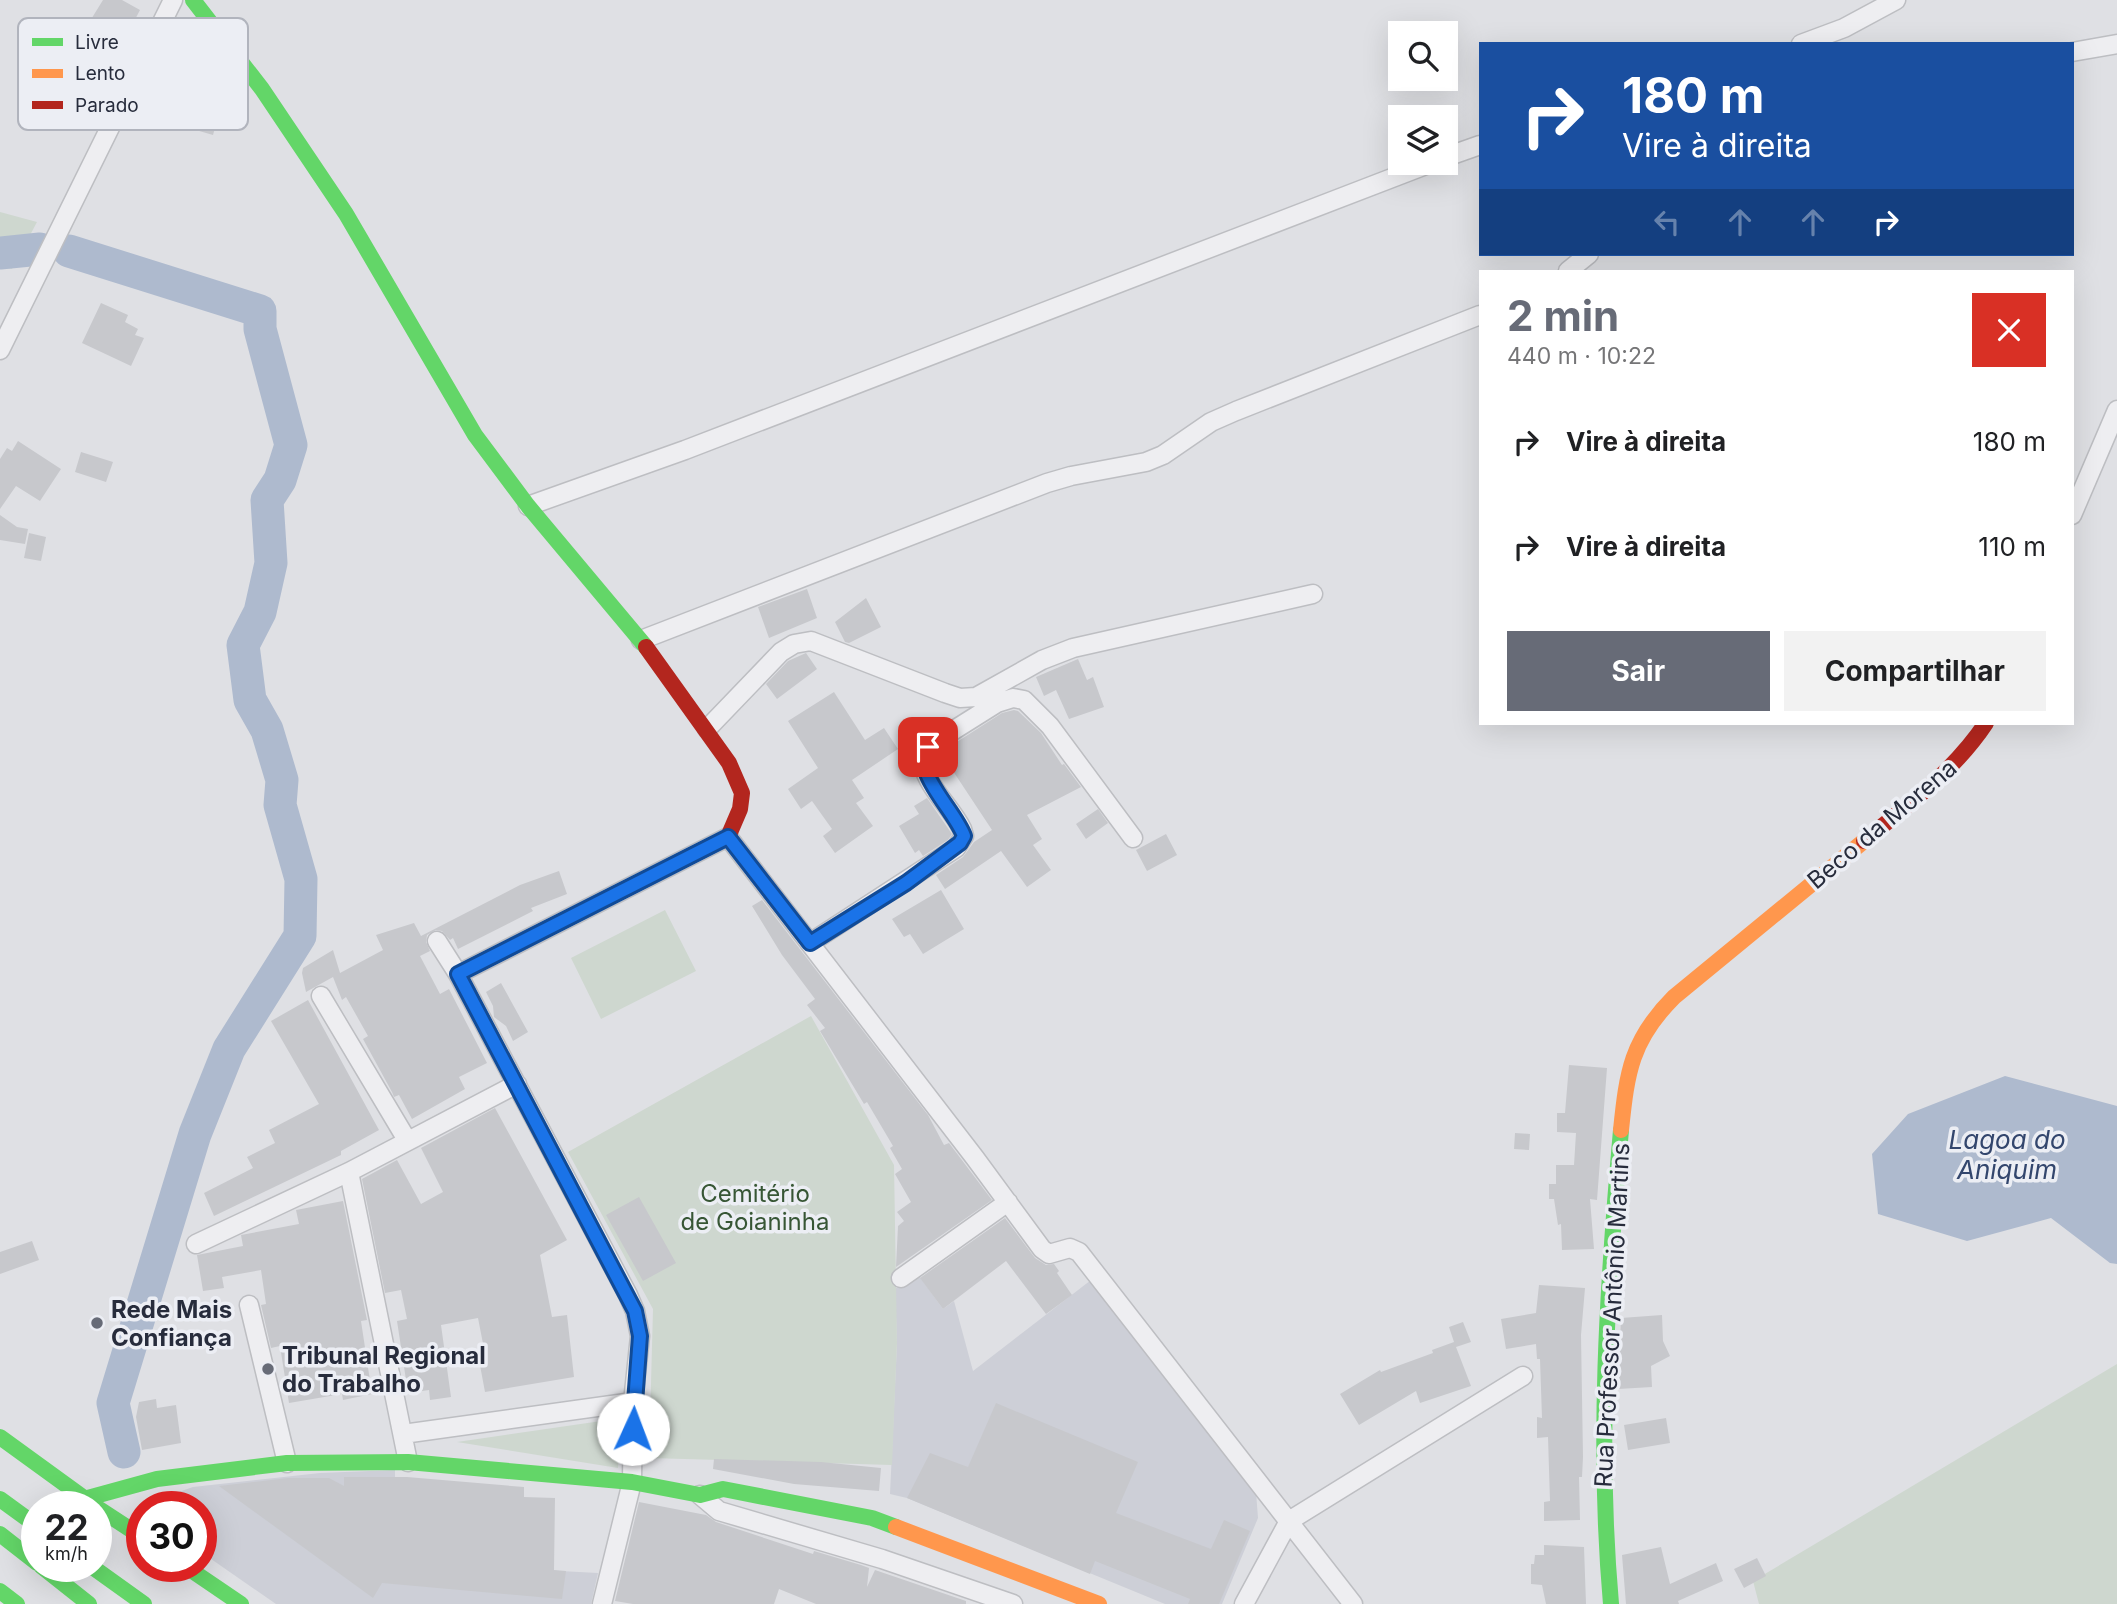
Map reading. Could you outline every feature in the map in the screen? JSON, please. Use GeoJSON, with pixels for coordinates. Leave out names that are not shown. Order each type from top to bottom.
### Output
{"type":"FeatureCollection","features":[{"type":"Feature","properties":{"kind":"main road"},"geometry":{"type":"LineString","coordinates":[[193,0],[207,18]]}},
{"type":"Feature","properties":{"kind":"main road"},"geometry":{"type":"LineString","coordinates":[[248,71],[346,214],[475,435],[528,506],[641,640],[729,763],[742,793],[740,809],[728,837]]}},
{"type":"Feature","properties":{"kind":"main road","name":"Beco da Morena"},"geometry":{"type":"LineString","coordinates":[[1770,917],[1934,783],[1969,749],[1985,725]]}},
{"type":"Feature","properties":{"kind":"main road","name":"Rua Professor Antônio Martins"},"geometry":{"type":"LineString","coordinates":[[1611,1604],[1602,1496],[1603,1432],[1612,1224],[1633,1059],[1637,1045],[1655,1017],[1770,917]]}},
{"type":"Feature","properties":{"kind":"main road"},"geometry":{"type":"LineString","coordinates":[[0,1437],[74,1491]]}},
{"type":"Feature","properties":{"kind":"main road"},"geometry":{"type":"LineString","coordinates":[[112,1496],[157,1479],[287,1463],[408,1462],[632,1482],[700,1495],[723,1489],[872,1518],[969,1552],[1099,1604]]}},
{"type":"Feature","properties":{"kind":"main road"},"geometry":{"type":"LineString","coordinates":[[0,1499],[21,1514]]}},
{"type":"Feature","properties":{"kind":"main road"},"geometry":{"type":"LineString","coordinates":[[0,1534],[21,1551]]}},
{"type":"Feature","properties":{"kind":"main road"},"geometry":{"type":"LineString","coordinates":[[112,1581],[144,1604]]}},
{"type":"Feature","properties":{"kind":"main road"},"geometry":{"type":"LineString","coordinates":[[61,1582],[89,1604]]}},
{"type":"Feature","properties":{"kind":"main road"},"geometry":{"type":"LineString","coordinates":[[209,1582],[241,1604]]}},
{"type":"Feature","properties":{"kind":"main road"},"geometry":{"type":"LineString","coordinates":[[0,1591],[17,1604]]}},
{"type":"Feature","properties":{"kind":"street"},"geometry":{"type":"LineString","coordinates":[[164,18],[173,0]]}},
{"type":"Feature","properties":{"kind":"street"},"geometry":{"type":"LineString","coordinates":[[1806,42],[1844,28],[1896,0]]}},
{"type":"Feature","properties":{"kind":"street"},"geometry":{"type":"LineString","coordinates":[[2074,52],[2117,44]]}},
{"type":"Feature","properties":{"kind":"street"},"geometry":{"type":"LineString","coordinates":[[0,350],[109,130]]}},
{"type":"Feature","properties":{"kind":"street"},"geometry":{"type":"LineString","coordinates":[[1458,153],[1479,145]]}},
{"type":"Feature","properties":{"kind":"street"},"geometry":{"type":"LineString","coordinates":[[528,506],[684,450],[1400,175]]}},
{"type":"Feature","properties":{"kind":"street"},"geometry":{"type":"LineString","coordinates":[[1569,270],[1587,256]]}},
{"type":"Feature","properties":{"kind":"street"},"geometry":{"type":"LineString","coordinates":[[641,640],[1047,483],[1071,476],[1146,463],[1163,455],[1211,422],[1479,315]]}},
{"type":"Feature","properties":{"kind":"street"},"geometry":{"type":"LineString","coordinates":[[2074,510],[2117,410]]}},
{"type":"Feature","properties":{"kind":"street"},"geometry":{"type":"LineString","coordinates":[[707,729],[781,652],[794,644],[811,641],[945,693],[960,698],[976,697],[1042,660],[1073,648],[1313,594]]}},
{"type":"Feature","properties":{"kind":"street"},"geometry":{"type":"LineString","coordinates":[[810,943],[956,848],[964,836],[929,778],[922,761],[923,754],[938,740],[1005,699],[1024,700],[1050,726],[1133,838]]}},
{"type":"Feature","properties":{"kind":"street"},"geometry":{"type":"LineString","coordinates":[[458,974],[728,837],[1035,1239],[1049,1254],[1070,1248],[1079,1252],[1353,1604]]}},
{"type":"Feature","properties":{"kind":"street"},"geometry":{"type":"LineString","coordinates":[[437,941],[458,974],[517,1084],[635,1311],[639,1350],[633,1402],[632,1482],[603,1604]]}},
{"type":"Feature","properties":{"kind":"street"},"geometry":{"type":"LineString","coordinates":[[321,996],[407,1140]]}},
{"type":"Feature","properties":{"kind":"street"},"geometry":{"type":"LineString","coordinates":[[196,1244],[349,1172],[517,1084]]}},
{"type":"Feature","properties":{"kind":"street"},"geometry":{"type":"LineString","coordinates":[[349,1172],[408,1462]]}},
{"type":"Feature","properties":{"kind":"street"},"geometry":{"type":"LineString","coordinates":[[901,1278],[1008,1202]]}},
{"type":"Feature","properties":{"kind":"street"},"geometry":{"type":"LineString","coordinates":[[249,1305],[287,1463]]}},
{"type":"Feature","properties":{"kind":"street"},"geometry":{"type":"LineString","coordinates":[[1244,1604],[1289,1521],[1523,1376]]}},
{"type":"Feature","properties":{"kind":"street"},"geometry":{"type":"LineString","coordinates":[[403,1434],[633,1402]]}},
{"type":"Feature","properties":{"kind":"street"},"geometry":{"type":"LineString","coordinates":[[700,1495],[719,1511],[882,1559],[1013,1604]]}},
{"type":"Feature","properties":{"kind":"shaded area"},"geometry":{"type":"Polygon","coordinates":[[[917,1273],[943,1309],[954,1301],[973,1371],[1095,1277],[1256,1492],[1258,1518],[1222,1604],[1165,1604],[907,1498],[890,1494],[897,1343],[895,1289],[917,1273]]]}},
{"type":"Feature","properties":{"kind":"shaded area"},"geometry":{"type":"Polygon","coordinates":[[[395,1470],[395,1500],[541,1570],[598,1573],[591,1604],[276,1604],[217,1563],[217,1491],[182,1491],[193,1487],[320,1473],[395,1470]]]}},
{"type":"Feature","properties":{"kind":"green space"},"geometry":{"type":"Polygon","coordinates":[[[0,212],[37,222],[12,269],[0,267],[0,212]]]}},
{"type":"Feature","properties":{"kind":"green space"},"geometry":{"type":"Polygon","coordinates":[[[665,910],[696,971],[601,1019],[571,958],[665,910]]]}},
{"type":"Feature","properties":{"kind":"green space","name":"Cemitério de Goianinha"},"geometry":{"type":"Polygon","coordinates":[[[811,1016],[894,1165],[897,1343],[892,1465],[649,1458],[653,1309],[568,1152],[811,1016]]]}},
{"type":"Feature","properties":{"kind":"green space"},"geometry":{"type":"Polygon","coordinates":[[[2117,1364],[2117,1604],[1759,1604],[1753,1581],[2117,1364]]]}},
{"type":"Feature","properties":{"kind":"green space"},"geometry":{"type":"Polygon","coordinates":[[[622,1418],[618,1468],[457,1442],[622,1418]]]}},
{"type":"Feature","properties":{"kind":"water","name":"Lagoa do Aniquim"},"geometry":{"type":"Polygon","coordinates":[[[2005,1076],[2117,1106],[2117,1264],[2110,1263],[2051,1218],[1967,1241],[1878,1214],[1872,1154],[1908,1114],[2005,1076]]]}},
{"type":"Feature","properties":{"kind":"building"},"geometry":{"type":"Polygon","coordinates":[[[103,0],[122,0],[140,10],[136,18],[92,18],[103,0]]]}},
{"type":"Feature","properties":{"kind":"building"},"geometry":{"type":"Polygon","coordinates":[[[196,130],[214,130],[213,135],[196,130]]]}},
{"type":"Feature","properties":{"kind":"building"},"geometry":{"type":"Polygon","coordinates":[[[101,303],[128,315],[125,322],[138,329],[135,335],[144,338],[131,366],[82,343],[101,303]]]}},
{"type":"Feature","properties":{"kind":"building"},"geometry":{"type":"Polygon","coordinates":[[[18,441],[61,469],[40,501],[16,486],[0,509],[0,459],[7,448],[12,451],[18,441]]]}},
{"type":"Feature","properties":{"kind":"building"},"geometry":{"type":"Polygon","coordinates":[[[81,452],[113,462],[106,482],[75,472],[81,452]]]}},
{"type":"Feature","properties":{"kind":"building"},"geometry":{"type":"Polygon","coordinates":[[[0,515],[17,527],[28,529],[25,544],[0,540],[0,515]]]}},
{"type":"Feature","properties":{"kind":"building"},"geometry":{"type":"Polygon","coordinates":[[[29,533],[46,537],[41,561],[24,558],[29,533]]]}},
{"type":"Feature","properties":{"kind":"building"},"geometry":{"type":"Polygon","coordinates":[[[807,589],[817,618],[769,638],[758,607],[807,589]]]}},
{"type":"Feature","properties":{"kind":"building"},"geometry":{"type":"Polygon","coordinates":[[[866,598],[881,627],[849,643],[845,642],[835,622],[866,598]]]}},
{"type":"Feature","properties":{"kind":"building"},"geometry":{"type":"Polygon","coordinates":[[[806,653],[817,669],[777,699],[766,684],[788,661],[806,653]]]}},
{"type":"Feature","properties":{"kind":"building"},"geometry":{"type":"Polygon","coordinates":[[[1078,659],[1087,680],[1093,677],[1104,707],[1069,719],[1056,690],[1044,696],[1036,677],[1078,659]]]}},
{"type":"Feature","properties":{"kind":"building"},"geometry":{"type":"Polygon","coordinates":[[[834,692],[865,740],[884,728],[898,749],[852,780],[864,798],[856,803],[873,826],[835,853],[823,836],[832,829],[812,801],[801,809],[788,789],[818,768],[788,721],[834,692]]]}},
{"type":"Feature","properties":{"kind":"building"},"geometry":{"type":"Polygon","coordinates":[[[1014,710],[1041,733],[1062,765],[1064,764],[1081,787],[1027,815],[1042,839],[1033,845],[1051,870],[1027,887],[1001,851],[945,889],[936,875],[963,857],[974,842],[992,830],[949,765],[943,769],[935,756],[1002,713],[1014,710]]]}},
{"type":"Feature","properties":{"kind":"building"},"geometry":{"type":"Polygon","coordinates":[[[927,798],[952,834],[948,840],[923,856],[919,850],[915,853],[899,826],[919,814],[914,806],[927,798]]]}},
{"type":"Feature","properties":{"kind":"building"},"geometry":{"type":"Polygon","coordinates":[[[1098,809],[1108,823],[1086,839],[1076,824],[1098,809]]]}},
{"type":"Feature","properties":{"kind":"building"},"geometry":{"type":"Polygon","coordinates":[[[1166,834],[1177,855],[1147,871],[1136,850],[1166,834]]]}},
{"type":"Feature","properties":{"kind":"building"},"geometry":{"type":"Polygon","coordinates":[[[559,871],[567,894],[531,908],[533,911],[458,949],[453,938],[450,940],[442,931],[436,930],[427,935],[426,942],[430,951],[420,956],[440,994],[449,989],[487,1063],[459,1077],[465,1089],[412,1119],[399,1095],[394,1097],[363,1039],[368,1036],[346,997],[342,1000],[333,977],[306,992],[303,968],[333,950],[340,973],[383,950],[376,935],[414,923],[421,936],[520,885],[559,871]]]}},
{"type":"Feature","properties":{"kind":"building"},"geometry":{"type":"Polygon","coordinates":[[[941,890],[964,929],[923,954],[910,934],[904,937],[892,919],[941,890]]]}},
{"type":"Feature","properties":{"kind":"building"},"geometry":{"type":"Polygon","coordinates":[[[762,900],[928,1115],[944,1145],[949,1143],[992,1200],[896,1267],[898,1226],[904,1221],[897,1212],[911,1202],[895,1174],[902,1169],[890,1148],[893,1146],[867,1102],[864,1104],[820,1031],[825,1028],[807,1005],[815,999],[782,955],[752,906],[762,900]]]}},
{"type":"Feature","properties":{"kind":"building"},"geometry":{"type":"Polygon","coordinates":[[[501,983],[528,1032],[513,1041],[506,1026],[494,1017],[493,1006],[486,992],[501,983]]]}},
{"type":"Feature","properties":{"kind":"building"},"geometry":{"type":"Polygon","coordinates":[[[308,1000],[379,1130],[341,1151],[341,1155],[214,1216],[204,1193],[253,1168],[247,1157],[275,1143],[269,1130],[319,1104],[271,1021],[308,1000]]]}},
{"type":"Feature","properties":{"kind":"building"},"geometry":{"type":"Polygon","coordinates":[[[1569,1065],[1607,1068],[1597,1200],[1590,1199],[1594,1249],[1562,1250],[1561,1224],[1558,1225],[1554,1199],[1549,1199],[1549,1184],[1556,1184],[1556,1165],[1574,1165],[1576,1133],[1557,1132],[1557,1113],[1565,1113],[1569,1065]]]}},
{"type":"Feature","properties":{"kind":"building"},"geometry":{"type":"Polygon","coordinates":[[[495,1108],[567,1240],[540,1255],[552,1317],[567,1315],[574,1377],[485,1392],[479,1360],[486,1359],[478,1318],[441,1325],[451,1397],[430,1400],[429,1390],[408,1393],[397,1321],[407,1319],[401,1290],[385,1293],[362,1179],[397,1160],[421,1204],[443,1192],[421,1148],[495,1108]]]}},
{"type":"Feature","properties":{"kind":"building"},"geometry":{"type":"Polygon","coordinates":[[[1515,1133],[1530,1134],[1529,1150],[1514,1149],[1515,1133]]]}},
{"type":"Feature","properties":{"kind":"building"},"geometry":{"type":"Polygon","coordinates":[[[639,1197],[676,1263],[643,1281],[606,1215],[639,1197]]]}},
{"type":"Feature","properties":{"kind":"building"},"geometry":{"type":"Polygon","coordinates":[[[343,1201],[367,1320],[361,1321],[372,1394],[343,1400],[342,1394],[289,1403],[280,1346],[271,1348],[261,1305],[266,1304],[261,1270],[222,1277],[224,1288],[203,1291],[197,1255],[243,1246],[241,1235],[299,1224],[296,1210],[343,1201]]]}},
{"type":"Feature","properties":{"kind":"building"},"geometry":{"type":"Polygon","coordinates":[[[1005,1218],[1035,1258],[1046,1265],[1054,1264],[1072,1295],[1046,1314],[1006,1261],[943,1309],[920,1278],[1005,1218]]]}},
{"type":"Feature","properties":{"kind":"building"},"geometry":{"type":"Polygon","coordinates":[[[32,1241],[39,1260],[0,1274],[0,1252],[32,1241]]]}},
{"type":"Feature","properties":{"kind":"building"},"geometry":{"type":"Polygon","coordinates":[[[1539,1285],[1585,1288],[1581,1335],[1583,1457],[1582,1477],[1579,1477],[1580,1520],[1544,1521],[1544,1502],[1550,1501],[1548,1437],[1537,1438],[1537,1417],[1542,1418],[1540,1359],[1537,1359],[1536,1344],[1506,1349],[1501,1319],[1536,1313],[1539,1285]]]}},
{"type":"Feature","properties":{"kind":"building"},"geometry":{"type":"Polygon","coordinates":[[[1662,1315],[1663,1341],[1670,1356],[1651,1366],[1652,1387],[1618,1389],[1621,1318],[1662,1315]]]}},
{"type":"Feature","properties":{"kind":"building"},"geometry":{"type":"Polygon","coordinates":[[[1463,1322],[1471,1342],[1456,1347],[1471,1386],[1420,1403],[1416,1391],[1359,1425],[1340,1394],[1380,1370],[1381,1372],[1433,1353],[1432,1350],[1454,1342],[1449,1327],[1463,1322]]]}},
{"type":"Feature","properties":{"kind":"building"},"geometry":{"type":"Polygon","coordinates":[[[156,1399],[157,1408],[176,1405],[181,1443],[142,1450],[136,1417],[139,1402],[156,1399]]]}},
{"type":"Feature","properties":{"kind":"building"},"geometry":{"type":"Polygon","coordinates":[[[996,1403],[1138,1462],[1116,1513],[1211,1549],[1224,1520],[1250,1531],[1219,1604],[1188,1604],[1190,1599],[1095,1561],[1090,1574],[907,1498],[930,1453],[968,1467],[996,1403]]]}},
{"type":"Feature","properties":{"kind":"building"},"geometry":{"type":"Polygon","coordinates":[[[1666,1418],[1670,1443],[1628,1450],[1624,1425],[1666,1418]]]}},
{"type":"Feature","properties":{"kind":"building"},"geometry":{"type":"Polygon","coordinates":[[[714,1459],[821,1462],[881,1468],[879,1491],[794,1484],[713,1469],[714,1459]]]}},
{"type":"Feature","properties":{"kind":"building"},"geometry":{"type":"Polygon","coordinates":[[[344,1477],[407,1477],[524,1487],[524,1497],[555,1498],[554,1570],[566,1571],[562,1599],[382,1583],[373,1598],[219,1486],[288,1478],[329,1478],[344,1486],[344,1477]]]}},
{"type":"Feature","properties":{"kind":"building"},"geometry":{"type":"Polygon","coordinates":[[[639,1502],[706,1515],[716,1522],[813,1554],[814,1551],[861,1565],[869,1568],[867,1587],[875,1570],[966,1601],[966,1604],[816,1604],[779,1589],[774,1604],[633,1604],[615,1601],[639,1502]]]}},
{"type":"Feature","properties":{"kind":"building"},"geometry":{"type":"Polygon","coordinates":[[[1544,1545],[1584,1547],[1586,1604],[1546,1604],[1542,1585],[1531,1584],[1531,1564],[1534,1564],[1535,1555],[1544,1555],[1544,1545]]]}},
{"type":"Feature","properties":{"kind":"building"},"geometry":{"type":"Polygon","coordinates":[[[1661,1547],[1670,1584],[1716,1563],[1723,1581],[1678,1601],[1679,1604],[1626,1604],[1622,1555],[1661,1547]]]}},
{"type":"Feature","properties":{"kind":"building"},"geometry":{"type":"Polygon","coordinates":[[[1757,1558],[1766,1576],[1744,1588],[1734,1569],[1757,1558]]]}},
{"type":"Feature","properties":{"kind":"waterway"},"geometry":{"type":"LineString","coordinates":[[0,253],[40,249]]}},
{"type":"Feature","properties":{"kind":"waterway"},"geometry":{"type":"LineString","coordinates":[[69,251],[260,311],[260,329],[291,445],[280,480],[267,500],[271,563],[260,612],[243,645],[250,700],[267,730],[282,780],[280,805],[301,879],[300,936],[229,1049],[195,1134],[113,1403],[124,1452]]}},
{"type":"Feature","properties":{"kind":"traffic: fast"},"geometry":{"type":"LineString","coordinates":[[193,0],[207,18]]}},
{"type":"Feature","properties":{"kind":"traffic: fast"},"geometry":{"type":"LineString","coordinates":[[248,71],[346,214],[475,435],[528,506],[646,647]]}},
{"type":"Feature","properties":{"kind":"traffic: fast"},"geometry":{"type":"LineString","coordinates":[[1611,1604],[1604,1426],[1608,1308],[1621,1130]]}},
{"type":"Feature","properties":{"kind":"traffic: fast"},"geometry":{"type":"LineString","coordinates":[[0,1437],[74,1491]]}},
{"type":"Feature","properties":{"kind":"traffic: fast"},"geometry":{"type":"LineString","coordinates":[[112,1491],[157,1479],[287,1463],[408,1462],[632,1482],[700,1495],[723,1489],[872,1518],[896,1527]]}},
{"type":"Feature","properties":{"kind":"traffic: fast"},"geometry":{"type":"LineString","coordinates":[[0,1499],[21,1514]]}},
{"type":"Feature","properties":{"kind":"traffic: fast"},"geometry":{"type":"LineString","coordinates":[[112,1517],[126,1527]]}},
{"type":"Feature","properties":{"kind":"traffic: fast"},"geometry":{"type":"LineString","coordinates":[[0,1534],[21,1550]]}},
{"type":"Feature","properties":{"kind":"traffic: fast"},"geometry":{"type":"LineString","coordinates":[[112,1581],[144,1604]]}},
{"type":"Feature","properties":{"kind":"traffic: fast"},"geometry":{"type":"LineString","coordinates":[[61,1582],[89,1604]]}},
{"type":"Feature","properties":{"kind":"traffic: fast"},"geometry":{"type":"LineString","coordinates":[[209,1582],[241,1604]]}},
{"type":"Feature","properties":{"kind":"traffic: fast"},"geometry":{"type":"LineString","coordinates":[[0,1591],[17,1604]]}},
{"type":"Feature","properties":{"kind":"traffic: slow"},"geometry":{"type":"LineString","coordinates":[[1621,1130],[1634,1058],[1648,1028],[1660,1013],[1674,997],[1864,841]]}},
{"type":"Feature","properties":{"kind":"traffic: slow"},"geometry":{"type":"LineString","coordinates":[[896,1527],[1099,1604]]}},
{"type":"Feature","properties":{"kind":"traffic: jam"},"geometry":{"type":"LineString","coordinates":[[646,647],[729,763],[742,793],[740,809],[728,837]]}},
{"type":"Feature","properties":{"kind":"traffic: jam"},"geometry":{"type":"LineString","coordinates":[[1864,841],[1945,772],[1984,725]]}},
{"type":"Feature","properties":{"kind":"place","name":"Rede Mais Confiança"},"geometry":{"type":"Point","coordinates":[97,1323]}},
{"type":"Feature","properties":{"kind":"place","name":"Tribunal Regional do Trabalho"},"geometry":{"type":"Point","coordinates":[268,1369]}},
{"type":"Feature","properties":{"kind":"route"},"geometry":{"type":"LineString","coordinates":[[633,1429],[640,1336],[635,1311],[458,974],[728,837],[810,943],[906,883],[960,843],[964,836],[958,820],[924,768],[923,754],[928,747]]}}]}
